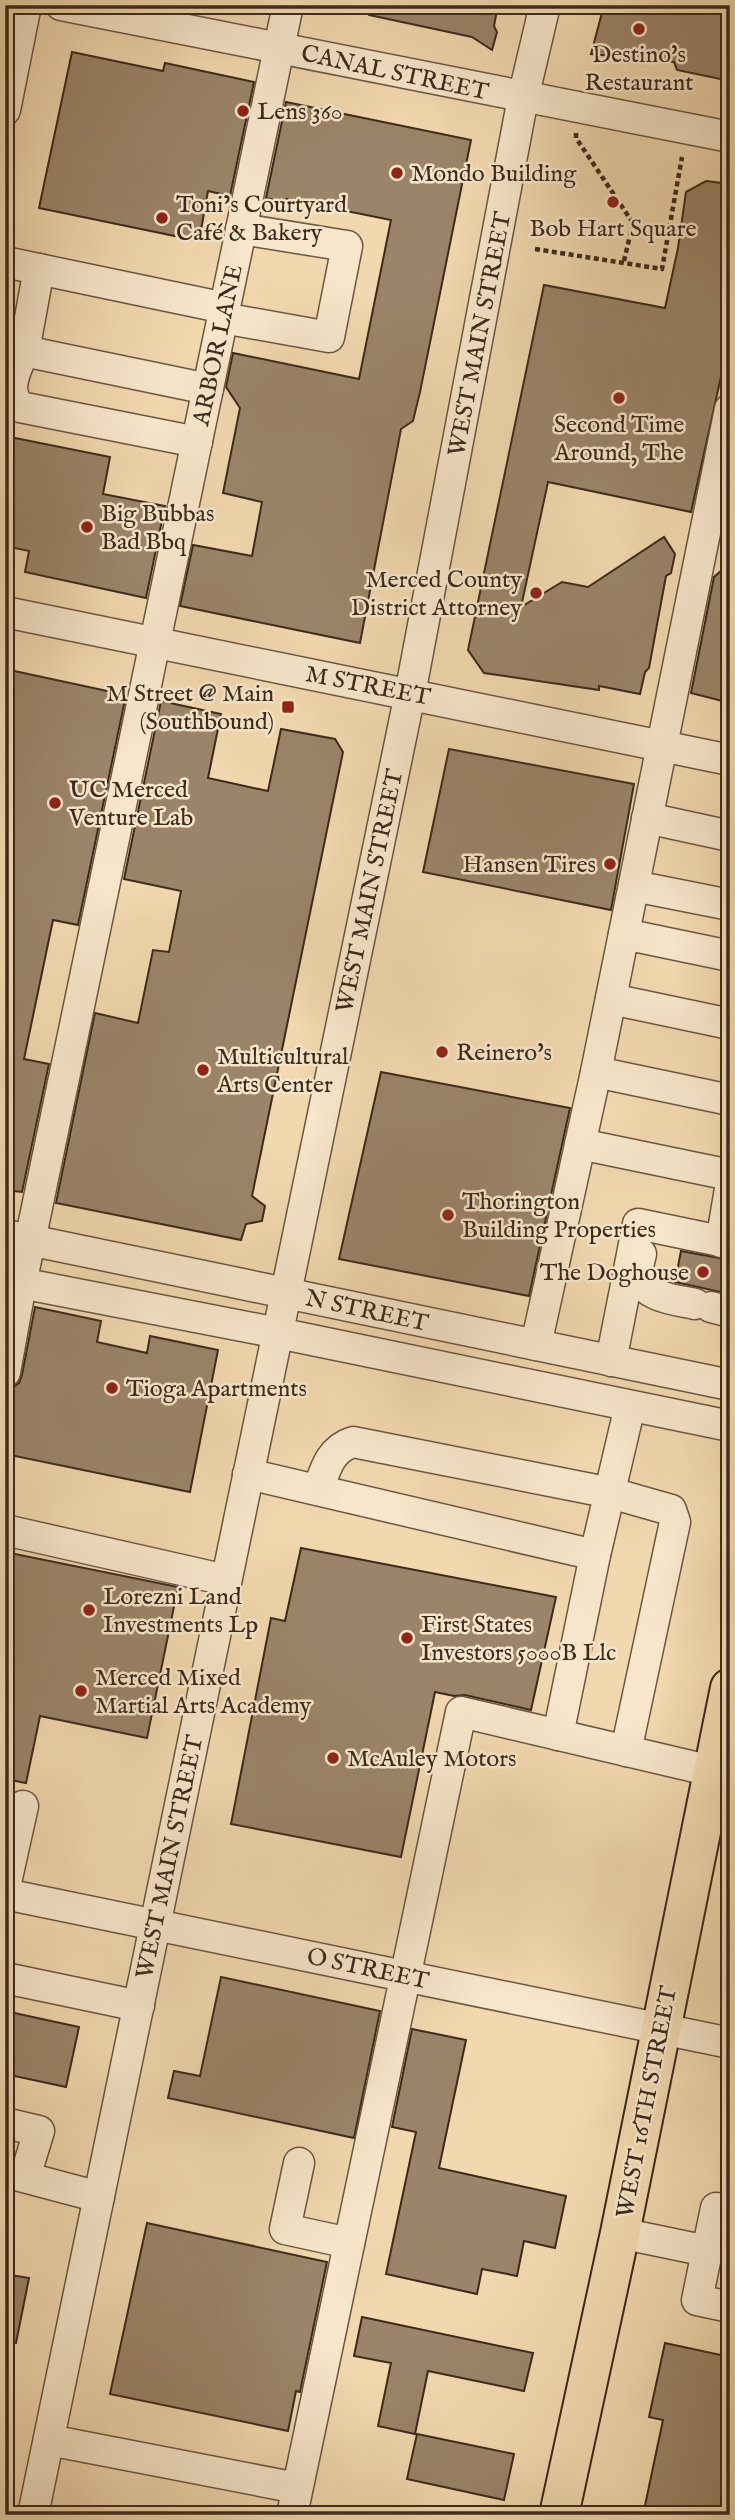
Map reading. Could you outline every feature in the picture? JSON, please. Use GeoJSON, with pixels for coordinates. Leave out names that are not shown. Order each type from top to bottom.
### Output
{"type":"FeatureCollection","features":[{"type":"Feature","properties":{"kind":"main road","name":"WEST 16TH STREET"},"geometry":{"type":"LineString","coordinates":[[559,2515],[721,1752],[730,1688]]}},
{"type":"Feature","properties":{"kind":"street"},"geometry":{"type":"LineString","coordinates":[[5,110],[26,5]]}},
{"type":"Feature","properties":{"kind":"street","name":"CANAL STREET"},"geometry":{"type":"LineString","coordinates":[[61,5],[730,137]]}},
{"type":"Feature","properties":{"kind":"street","name":"ARBOR LANE"},"geometry":{"type":"LineString","coordinates":[[5,1372],[18,1237],[155,642],[288,5]]}},
{"type":"Feature","properties":{"kind":"street","name":"WEST MAIN STREET"},"geometry":{"type":"LineString","coordinates":[[33,2515],[410,694],[523,98],[545,5]]}},
{"type":"Feature","properties":{"kind":"street"},"geometry":{"type":"LineString","coordinates":[[5,262],[329,337],[346,246],[242,229]]}},
{"type":"Feature","properties":{"kind":"street"},"geometry":{"type":"LineString","coordinates":[[39,269],[24,351],[12,380],[13,396],[197,442]]}},
{"type":"Feature","properties":{"kind":"street"},"geometry":{"type":"LineString","coordinates":[[24,351],[208,389]]}},
{"type":"Feature","properties":{"kind":"street"},"geometry":{"type":"LineString","coordinates":[[536,1345],[596,1072],[661,747],[725,459],[730,409]]}},
{"type":"Feature","properties":{"kind":"street","name":"M STREET"},"geometry":{"type":"LineString","coordinates":[[5,612],[730,760]]}},
{"type":"Feature","properties":{"kind":"street"},"geometry":{"type":"LineString","coordinates":[[647,818],[730,836]]}},
{"type":"Feature","properties":{"kind":"street"},"geometry":{"type":"LineString","coordinates":[[634,886],[730,905]]}},
{"type":"Feature","properties":{"kind":"street"},"geometry":{"type":"LineString","coordinates":[[624,934],[730,957]]}},
{"type":"Feature","properties":{"kind":"street"},"geometry":{"type":"LineString","coordinates":[[611,999],[730,1024]]}},
{"type":"Feature","properties":{"kind":"street"},"geometry":{"type":"LineString","coordinates":[[596,1072],[730,1100]]}},
{"type":"Feature","properties":{"kind":"street"},"geometry":{"type":"LineString","coordinates":[[580,1144],[730,1175]]}},
{"type":"Feature","properties":{"kind":"street"},"geometry":{"type":"LineString","coordinates":[[727,1246],[730,1189]]}},
{"type":"Feature","properties":{"kind":"street"},"geometry":{"type":"LineString","coordinates":[[611,1361],[638,1224],[727,1246]]}},
{"type":"Feature","properties":{"kind":"street","name":"N STREET"},"geometry":{"type":"LineString","coordinates":[[18,1237],[730,1385]]}},
{"type":"Feature","properties":{"kind":"street"},"geometry":{"type":"LineString","coordinates":[[712,1308],[657,1296],[642,1287],[636,1275],[638,1257],[648,1246],[666,1241],[727,1246]]}},
{"type":"Feature","properties":{"kind":"street","name":"N STREET"},"geometry":{"type":"LineString","coordinates":[[13,1282],[278,1333],[730,1426]]}},
{"type":"Feature","properties":{"kind":"street"},"geometry":{"type":"LineString","coordinates":[[558,1735],[595,1555],[631,1406]]}},
{"type":"Feature","properties":{"kind":"street"},"geometry":{"type":"LineString","coordinates":[[318,1490],[333,1455],[344,1445],[353,1442],[611,1493],[671,1510],[675,1522],[626,1751]]}},
{"type":"Feature","properties":{"kind":"street"},"geometry":{"type":"LineString","coordinates":[[248,1474],[595,1555]]}},
{"type":"Feature","properties":{"kind":"street"},"geometry":{"type":"LineString","coordinates":[[5,1530],[226,1580]]}},
{"type":"Feature","properties":{"kind":"street"},"geometry":{"type":"LineString","coordinates":[[49,2440],[294,2502],[461,1712],[626,1751],[721,1752]]}},
{"type":"Feature","properties":{"kind":"street"},"geometry":{"type":"LineString","coordinates":[[5,1886],[23,1806]]}},
{"type":"Feature","properties":{"kind":"street","name":"O STREET"},"geometry":{"type":"LineString","coordinates":[[5,1894],[730,2043]]}},
{"type":"Feature","properties":{"kind":"street"},"geometry":{"type":"LineString","coordinates":[[5,1978],[139,2006]]}},
{"type":"Feature","properties":{"kind":"street"},"geometry":{"type":"LineString","coordinates":[[5,2123],[39,2131],[15,2174],[99,2197]]}},
{"type":"Feature","properties":{"kind":"street"},"geometry":{"type":"LineString","coordinates":[[299,2163],[285,2229],[349,2244]]}},
{"type":"Feature","properties":{"kind":"street"},"geometry":{"type":"LineString","coordinates":[[730,2211],[716,2208],[697,2300],[730,2307]]}},
{"type":"Feature","properties":{"kind":"street"},"geometry":{"type":"LineString","coordinates":[[620,2233],[707,2251]]}},
{"type":"Feature","properties":{"kind":"path"},"geometry":{"type":"LineString","coordinates":[[579,109],[576,138],[632,223],[624,261]]}},
{"type":"Feature","properties":{"kind":"path"},"geometry":{"type":"LineString","coordinates":[[535,249],[662,269],[688,129]]}},
{"type":"Feature","properties":{"kind":"path"},"geometry":{"type":"LineString","coordinates":[[632,223],[669,230]]}},
{"type":"Feature","properties":{"kind":"building"},"geometry":{"type":"Polygon","coordinates":[[[370,5],[498,5],[494,26],[497,32],[492,50],[472,37],[369,15],[370,5]]]}},
{"type":"Feature","properties":{"kind":"building"},"geometry":{"type":"Polygon","coordinates":[[[604,5],[730,5],[730,81],[677,70],[674,62],[591,54],[604,5]]]}},
{"type":"Feature","properties":{"kind":"building"},"geometry":{"type":"Polygon","coordinates":[[[72,52],[163,71],[165,63],[254,82],[230,196],[208,191],[199,241],[39,208],[72,52]]]}},
{"type":"Feature","properties":{"kind":"building"},"geometry":{"type":"Polygon","coordinates":[[[286,102],[471,140],[413,421],[401,429],[360,643],[180,606],[193,545],[252,556],[262,502],[223,493],[240,408],[226,387],[233,353],[359,379],[391,220],[287,199],[286,203],[266,198],[286,102]]]}},
{"type":"Feature","properties":{"kind":"building"},"geometry":{"type":"Polygon","coordinates":[[[706,181],[730,184],[730,336],[691,512],[548,482],[521,607],[562,582],[588,587],[664,537],[675,554],[671,573],[666,576],[649,668],[645,672],[640,694],[599,686],[599,690],[484,673],[468,650],[544,285],[665,308],[678,248],[686,192],[706,181]]]}},
{"type":"Feature","properties":{"kind":"building","name":"Big Bubbas Bad Bbq"},"geometry":{"type":"Polygon","coordinates":[[[5,436],[110,457],[103,494],[165,506],[146,598],[25,572],[29,551],[5,546],[5,436]]]}},
{"type":"Feature","properties":{"kind":"building"},"geometry":{"type":"Polygon","coordinates":[[[730,563],[730,703],[691,693],[714,577],[730,563]]]}},
{"type":"Feature","properties":{"kind":"building","name":"UC Merced Venture Lab"},"geometry":{"type":"Polygon","coordinates":[[[5,669],[126,695],[78,925],[53,920],[24,1059],[49,1064],[22,1192],[5,1190],[5,669]]]}},
{"type":"Feature","properties":{"kind":"building"},"geometry":{"type":"Polygon","coordinates":[[[161,701],[221,714],[208,778],[268,791],[281,729],[335,739],[343,752],[252,1196],[265,1206],[262,1221],[246,1224],[241,1240],[56,1203],[95,1013],[138,1023],[153,950],[169,952],[181,891],[124,879],[161,701]]]}},
{"type":"Feature","properties":{"kind":"building"},"geometry":{"type":"Polygon","coordinates":[[[449,749],[634,784],[611,910],[423,872],[449,749]]]}},
{"type":"Feature","properties":{"kind":"building","name":"Thorington Building Properties"},"geometry":{"type":"Polygon","coordinates":[[[381,1072],[570,1108],[529,1296],[339,1259],[381,1072]]]}},
{"type":"Feature","properties":{"kind":"building","name":"The Doghouse"},"geometry":{"type":"Polygon","coordinates":[[[681,1251],[730,1260],[730,1294],[675,1282],[681,1251]]]}},
{"type":"Feature","properties":{"kind":"building","name":"Tioga Apartments"},"geometry":{"type":"Polygon","coordinates":[[[35,1307],[101,1321],[97,1342],[147,1353],[150,1336],[218,1350],[190,1492],[5,1454],[5,1423],[12,1388],[19,1383],[22,1375],[35,1307]]]}},
{"type":"Feature","properties":{"kind":"building"},"geometry":{"type":"Polygon","coordinates":[[[301,1548],[556,1597],[531,1710],[465,1695],[435,1692],[401,1857],[231,1824],[271,1618],[285,1621],[301,1548]]]}},
{"type":"Feature","properties":{"kind":"building"},"geometry":{"type":"Polygon","coordinates":[[[5,1552],[178,1587],[147,1738],[40,1716],[26,1783],[5,1779],[5,1552]]]}},
{"type":"Feature","properties":{"kind":"building"},"geometry":{"type":"Polygon","coordinates":[[[221,1977],[380,2011],[354,2138],[168,2098],[174,2071],[200,2076],[221,1977]]]}},
{"type":"Feature","properties":{"kind":"building"},"geometry":{"type":"Polygon","coordinates":[[[5,2011],[79,2027],[66,2087],[5,2074],[5,2011]]]}},
{"type":"Feature","properties":{"kind":"building"},"geometry":{"type":"Polygon","coordinates":[[[412,2029],[466,2040],[439,2168],[566,2196],[555,2248],[524,2241],[517,2276],[482,2269],[477,2294],[386,2274],[416,2132],[392,2127],[412,2029]]]}},
{"type":"Feature","properties":{"kind":"building"},"geometry":{"type":"Polygon","coordinates":[[[147,2223],[327,2262],[300,2392],[296,2391],[288,2431],[110,2394],[147,2223]]]}},
{"type":"Feature","properties":{"kind":"building"},"geometry":{"type":"Polygon","coordinates":[[[5,2274],[29,2278],[16,2343],[5,2342],[5,2274]]]}},
{"type":"Feature","properties":{"kind":"building"},"geometry":{"type":"Polygon","coordinates":[[[362,2317],[533,2353],[524,2391],[428,2371],[415,2434],[378,2426],[391,2363],[354,2356],[362,2317]]]}},
{"type":"Feature","properties":{"kind":"building"},"geometry":{"type":"Polygon","coordinates":[[[665,2343],[730,2357],[730,2515],[643,2515],[663,2420],[649,2417],[665,2343]]]}},
{"type":"Feature","properties":{"kind":"building"},"geometry":{"type":"Polygon","coordinates":[[[417,2434],[514,2454],[504,2500],[407,2479],[417,2434]]]}},
{"type":"Feature","properties":{"kind":"place","name":"Destino's Restaurant"},"geometry":{"type":"Point","coordinates":[639,29]}},
{"type":"Feature","properties":{"kind":"place","name":"Lens 360"},"geometry":{"type":"Point","coordinates":[243,111]}},
{"type":"Feature","properties":{"kind":"place","name":"Mondo Building"},"geometry":{"type":"Point","coordinates":[397,173]}},
{"type":"Feature","properties":{"kind":"place","name":"Bob Hart Square"},"geometry":{"type":"Point","coordinates":[613,202]}},
{"type":"Feature","properties":{"kind":"place","name":"Toni’s Courtyard Café & Bakery"},"geometry":{"type":"Point","coordinates":[162,218]}},
{"type":"Feature","properties":{"kind":"place","name":"Second Time Around, The"},"geometry":{"type":"Point","coordinates":[619,398]}},
{"type":"Feature","properties":{"kind":"place","name":"Big Bubbas Bad Bbq"},"geometry":{"type":"Point","coordinates":[87,527]}},
{"type":"Feature","properties":{"kind":"place","name":"Merced County District Attorney"},"geometry":{"type":"Point","coordinates":[536,593]}},
{"type":"Feature","properties":{"kind":"place","name":"M Street @ Main (Southbound)"},"geometry":{"type":"Point","coordinates":[288,707]}},
{"type":"Feature","properties":{"kind":"place","name":"UC Merced Venture Lab"},"geometry":{"type":"Point","coordinates":[55,803]}},
{"type":"Feature","properties":{"kind":"place","name":"Hansen Tires"},"geometry":{"type":"Point","coordinates":[610,864]}},
{"type":"Feature","properties":{"kind":"place","name":"Reinero's"},"geometry":{"type":"Point","coordinates":[442,1052]}},
{"type":"Feature","properties":{"kind":"place","name":"Multicultural Arts Center"},"geometry":{"type":"Point","coordinates":[203,1070]}},
{"type":"Feature","properties":{"kind":"place","name":"Thorington Building Properties"},"geometry":{"type":"Point","coordinates":[448,1215]}},
{"type":"Feature","properties":{"kind":"place","name":"The Doghouse"},"geometry":{"type":"Point","coordinates":[703,1272]}},
{"type":"Feature","properties":{"kind":"place","name":"Tioga Apartments"},"geometry":{"type":"Point","coordinates":[112,1388]}},
{"type":"Feature","properties":{"kind":"place","name":"Lorezni Land Investments Lp"},"geometry":{"type":"Point","coordinates":[89,1610]}},
{"type":"Feature","properties":{"kind":"place","name":"First States Investors 5000B Llc"},"geometry":{"type":"Point","coordinates":[407,1638]}},
{"type":"Feature","properties":{"kind":"place","name":"Merced Mixed Martial Arts Academy"},"geometry":{"type":"Point","coordinates":[81,1691]}},
{"type":"Feature","properties":{"kind":"place","name":"McAuley Motors"},"geometry":{"type":"Point","coordinates":[333,1758]}}]}
